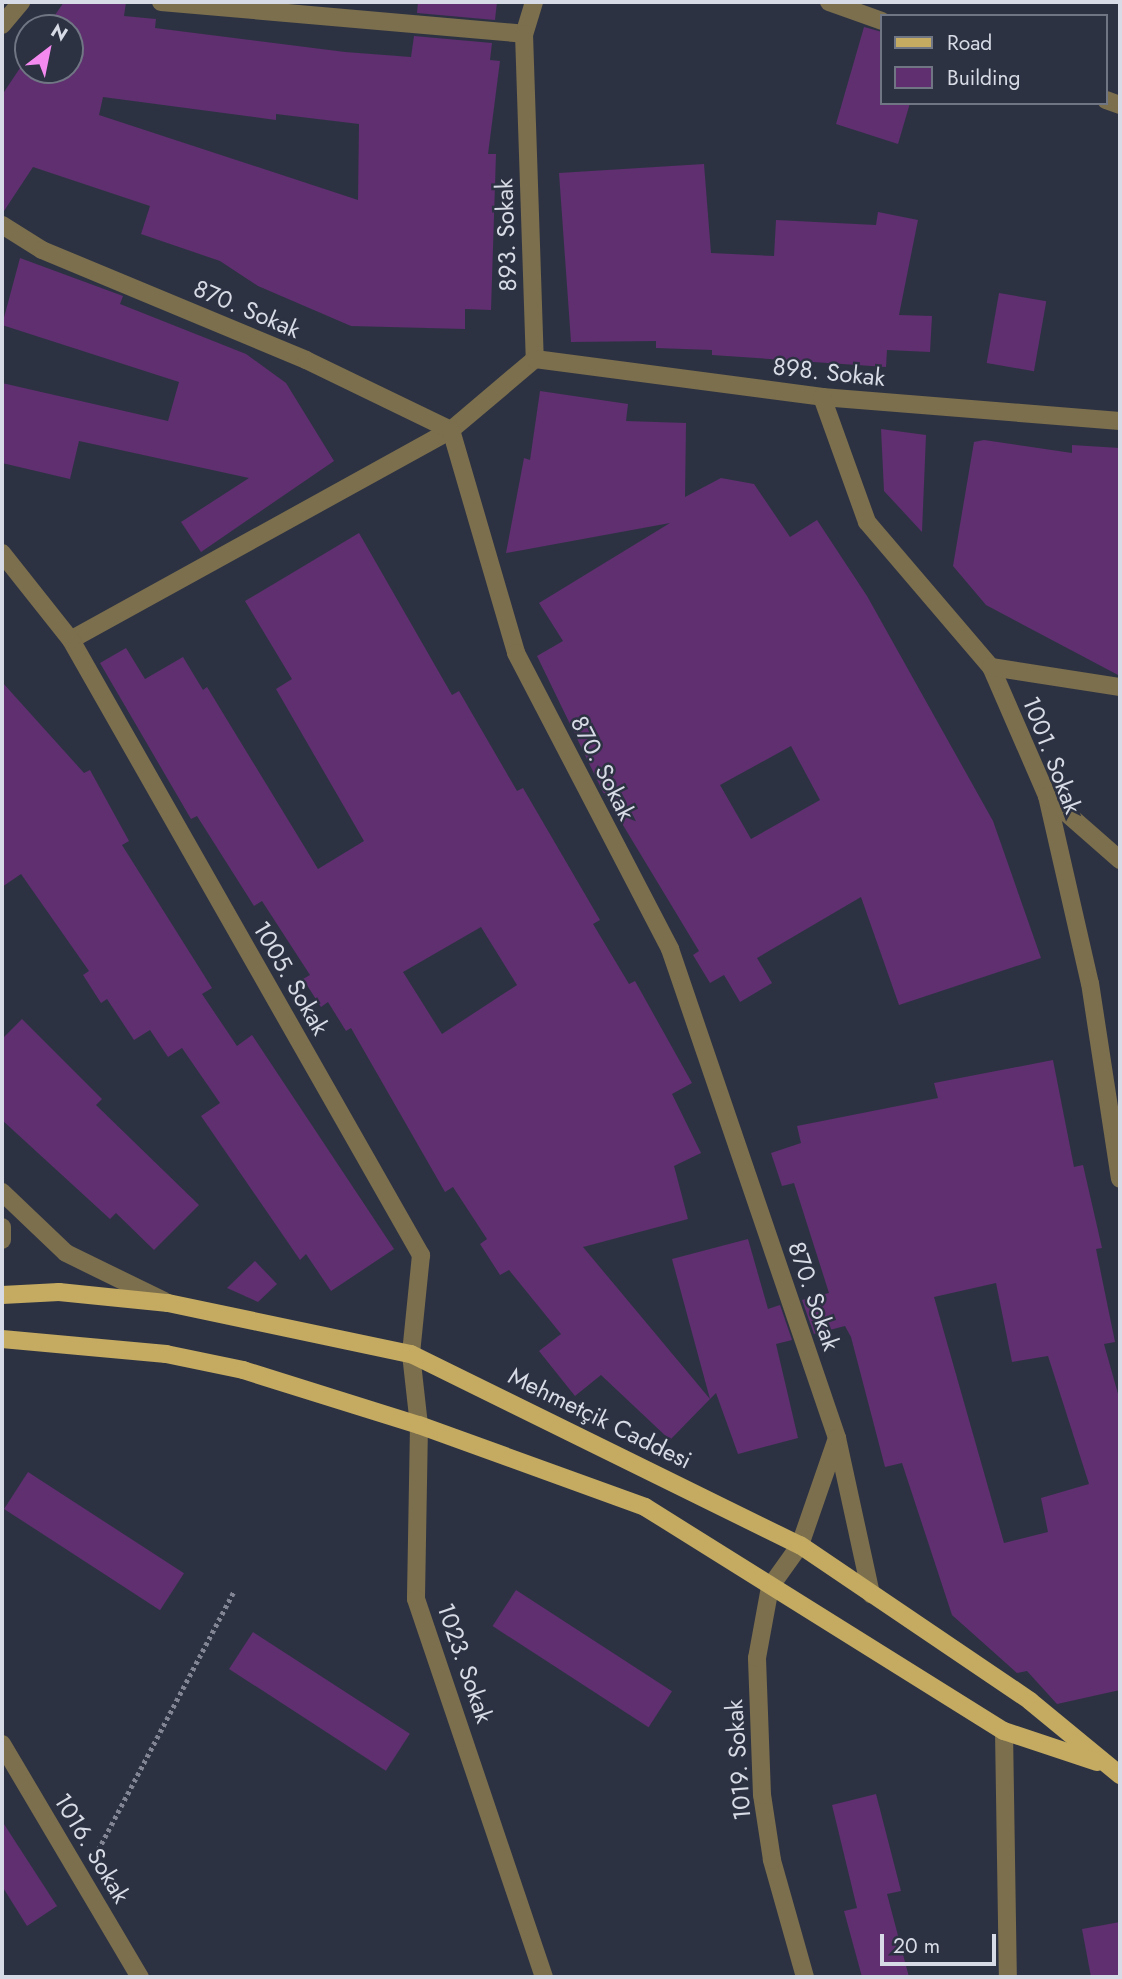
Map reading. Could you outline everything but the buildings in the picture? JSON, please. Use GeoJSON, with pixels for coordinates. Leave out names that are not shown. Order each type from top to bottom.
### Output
{"type":"FeatureCollection","features":[{"type":"Feature","properties":{"kind":"main road","name":"Mehmetçik Caddesi"},"geometry":{"type":"LineString","coordinates":[[2,1295],[59,1292],[168,1303],[411,1354],[800,1545],[1030,1701],[1113,1770]]}},
{"type":"Feature","properties":{"kind":"main road","name":"Mehmetçik Caddesi"},"geometry":{"type":"LineString","coordinates":[[2,1339],[166,1354],[243,1370],[419,1425],[645,1507],[1004,1731],[1113,1770]]}},
{"type":"Feature","properties":{"kind":"street"},"geometry":{"type":"LineString","coordinates":[[2,25],[21,2]]}},
{"type":"Feature","properties":{"kind":"street"},"geometry":{"type":"LineString","coordinates":[[161,2],[524,34]]}},
{"type":"Feature","properties":{"kind":"street","name":"893. Sokak"},"geometry":{"type":"LineString","coordinates":[[534,2],[524,34],[535,359]]}},
{"type":"Feature","properties":{"kind":"street"},"geometry":{"type":"LineString","coordinates":[[829,2],[880,20]]}},
{"type":"Feature","properties":{"kind":"street","name":"870. Sokak"},"geometry":{"type":"LineString","coordinates":[[2,225],[41,250],[306,360],[451,430],[516,653],[670,949],[836,1438],[871,1594]]}},
{"type":"Feature","properties":{"kind":"street"},"geometry":{"type":"LineString","coordinates":[[71,639],[451,430],[535,359]]}},
{"type":"Feature","properties":{"kind":"street","name":"898. Sokak"},"geometry":{"type":"LineString","coordinates":[[535,359],[822,397],[1120,421]]}},
{"type":"Feature","properties":{"kind":"street","name":"1001. Sokak"},"geometry":{"type":"LineString","coordinates":[[822,397],[867,522],[991,667],[1047,796],[1090,983],[1120,1179]]}},
{"type":"Feature","properties":{"kind":"street","name":"1005. Sokak"},"geometry":{"type":"LineString","coordinates":[[2,553],[71,639],[421,1255],[411,1354]]}},
{"type":"Feature","properties":{"kind":"street"},"geometry":{"type":"LineString","coordinates":[[991,667],[1120,687]]}},
{"type":"Feature","properties":{"kind":"street"},"geometry":{"type":"LineString","coordinates":[[1047,796],[1120,860]]}},
{"type":"Feature","properties":{"kind":"street"},"geometry":{"type":"LineString","coordinates":[[2,1192],[66,1254],[168,1303]]}},
{"type":"Feature","properties":{"kind":"street"},"geometry":{"type":"LineString","coordinates":[[2,1227],[2,1240]]}},
{"type":"Feature","properties":{"kind":"street","name":"1023. Sokak"},"geometry":{"type":"LineString","coordinates":[[411,1354],[419,1425],[416,1599],[544,1977]]}},
{"type":"Feature","properties":{"kind":"street","name":"1019. Sokak"},"geometry":{"type":"LineString","coordinates":[[805,1977],[772,1860],[762,1796],[757,1658],[770,1587],[800,1545],[836,1438]]}},
{"type":"Feature","properties":{"kind":"street"},"geometry":{"type":"LineString","coordinates":[[1004,1731],[1008,1977]]}},
{"type":"Feature","properties":{"kind":"street","name":"1016. Sokak"},"geometry":{"type":"LineString","coordinates":[[2,1744],[140,1977]]}},
{"type":"Feature","properties":{"kind":"path"},"geometry":{"type":"LineString","coordinates":[[81,1877],[127,1802],[234,1591]]}}]}
